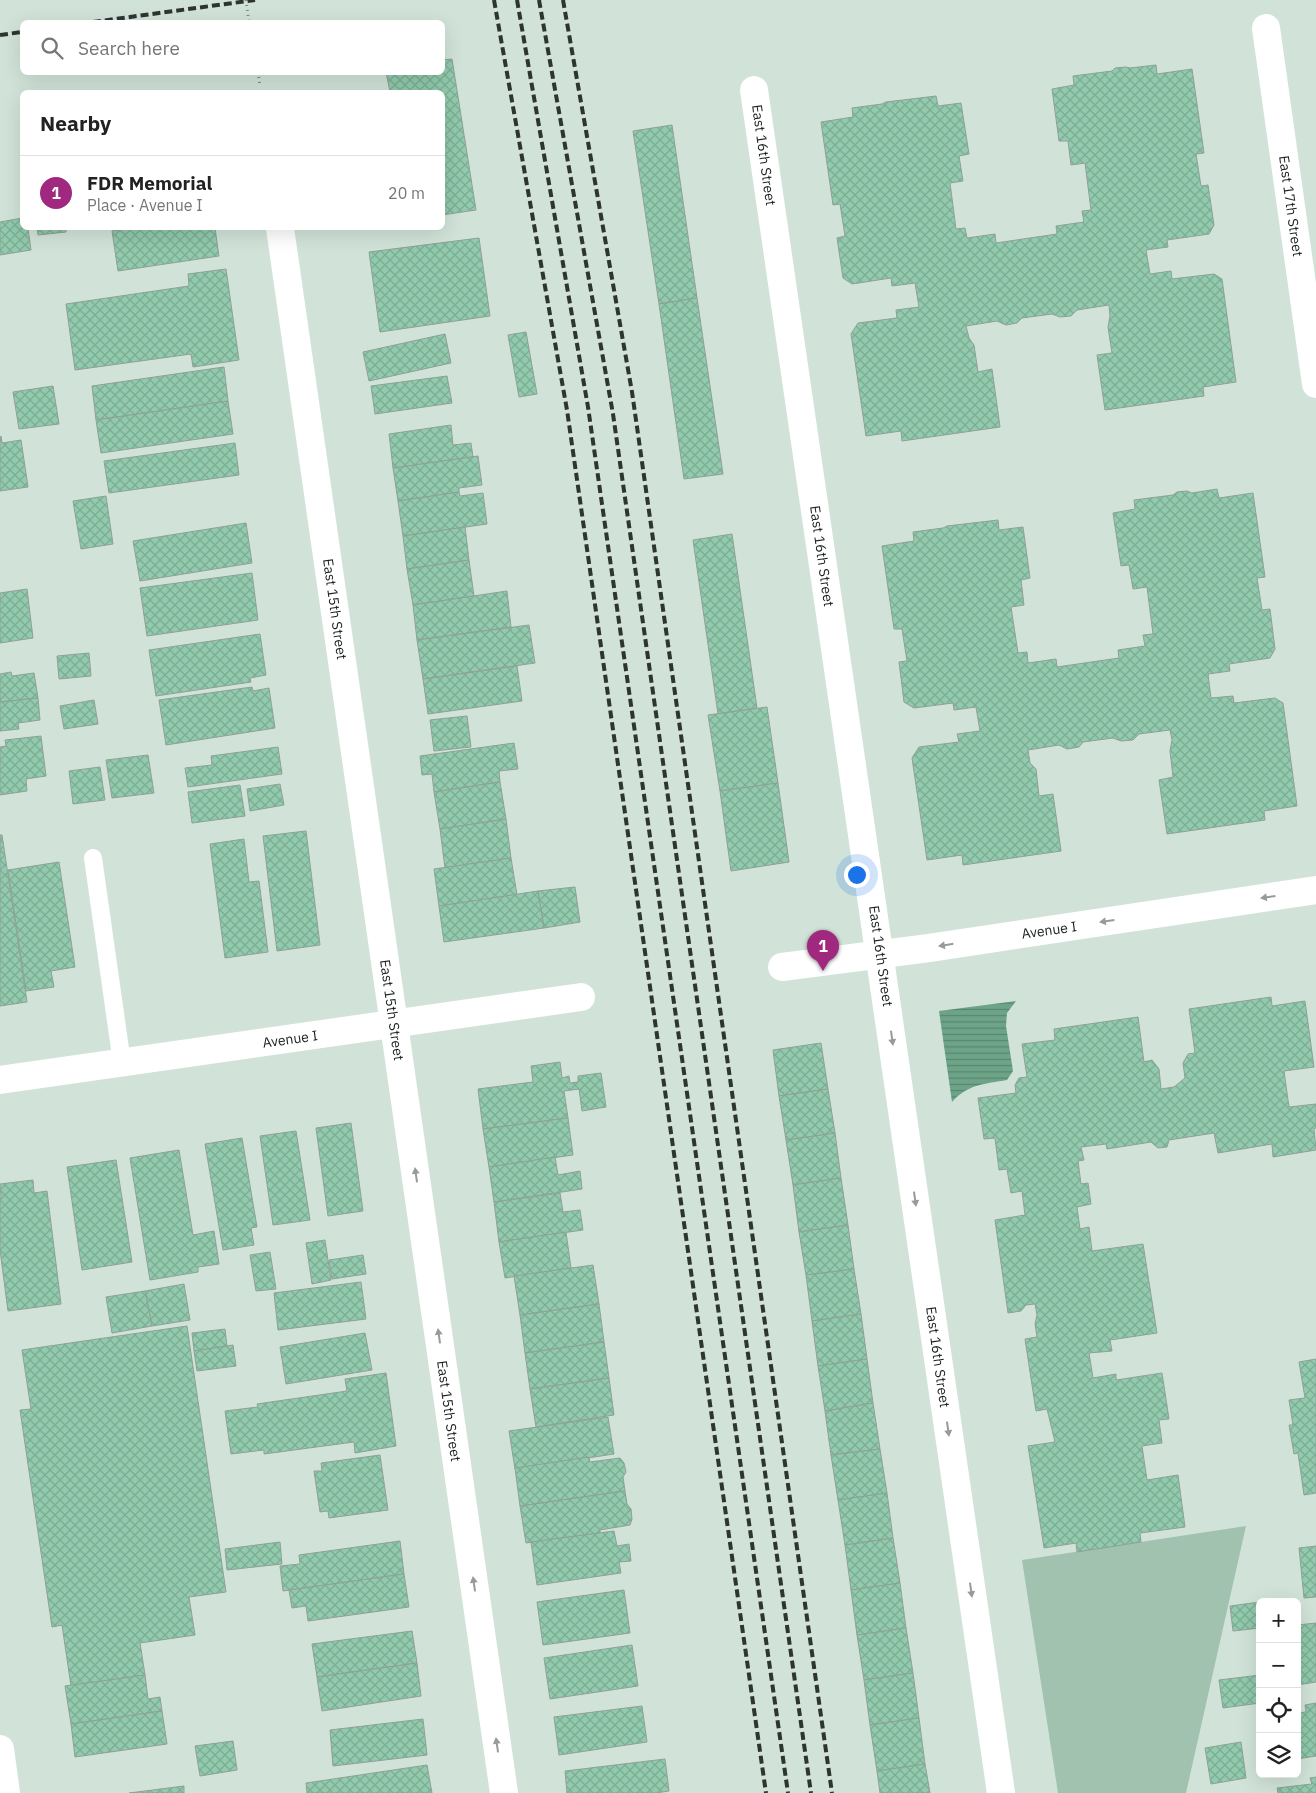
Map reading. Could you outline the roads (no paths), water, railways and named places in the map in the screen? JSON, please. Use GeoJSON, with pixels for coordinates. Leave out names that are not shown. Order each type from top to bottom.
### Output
{"type":"FeatureCollection","features":[{"type":"Feature","properties":{"kind":"street","name":"East 17th Street"},"geometry":{"type":"LineString","coordinates":[[1266,28],[1316,384]]}},
{"type":"Feature","properties":{"kind":"street","name":"East 16th Street"},"geometry":{"type":"LineString","coordinates":[[754,90],[1001,1793]]}},
{"type":"Feature","properties":{"kind":"street","name":"East 15th Street"},"geometry":{"type":"LineString","coordinates":[[280,230],[504,1793]]}},
{"type":"Feature","properties":{"kind":"street","name":"Avenue I"},"geometry":{"type":"LineString","coordinates":[[782,967],[880,955],[1316,890]]}},
{"type":"Feature","properties":{"kind":"street","name":"Avenue I"},"geometry":{"type":"LineString","coordinates":[[0,1080],[581,997]]}},
{"type":"Feature","properties":{"kind":"street"},"geometry":{"type":"LineString","coordinates":[[0,1749],[6,1793]]}},
{"type":"Feature","properties":{"kind":"lane"},"geometry":{"type":"LineString","coordinates":[[93,858],[122,1063]]}},
{"type":"Feature","properties":{"kind":"railway"},"geometry":{"type":"LineString","coordinates":[[108,20],[255,0]]}},
{"type":"Feature","properties":{"kind":"railway"},"geometry":{"type":"LineString","coordinates":[[494,0],[567,410],[766,1793]]}},
{"type":"Feature","properties":{"kind":"railway"},"geometry":{"type":"LineString","coordinates":[[517,0],[588,407],[788,1793]]}},
{"type":"Feature","properties":{"kind":"railway"},"geometry":{"type":"LineString","coordinates":[[539,0],[613,414],[811,1793]]}},
{"type":"Feature","properties":{"kind":"railway"},"geometry":{"type":"LineString","coordinates":[[563,0],[632,392],[832,1793]]}},
{"type":"Feature","properties":{"kind":"railway"},"geometry":{"type":"LineString","coordinates":[[0,35],[20,32]]}},
{"type":"Feature","properties":{"kind":"place","name":"FDR Memorial"},"geometry":{"type":"Point","coordinates":[823,971]}}]}
